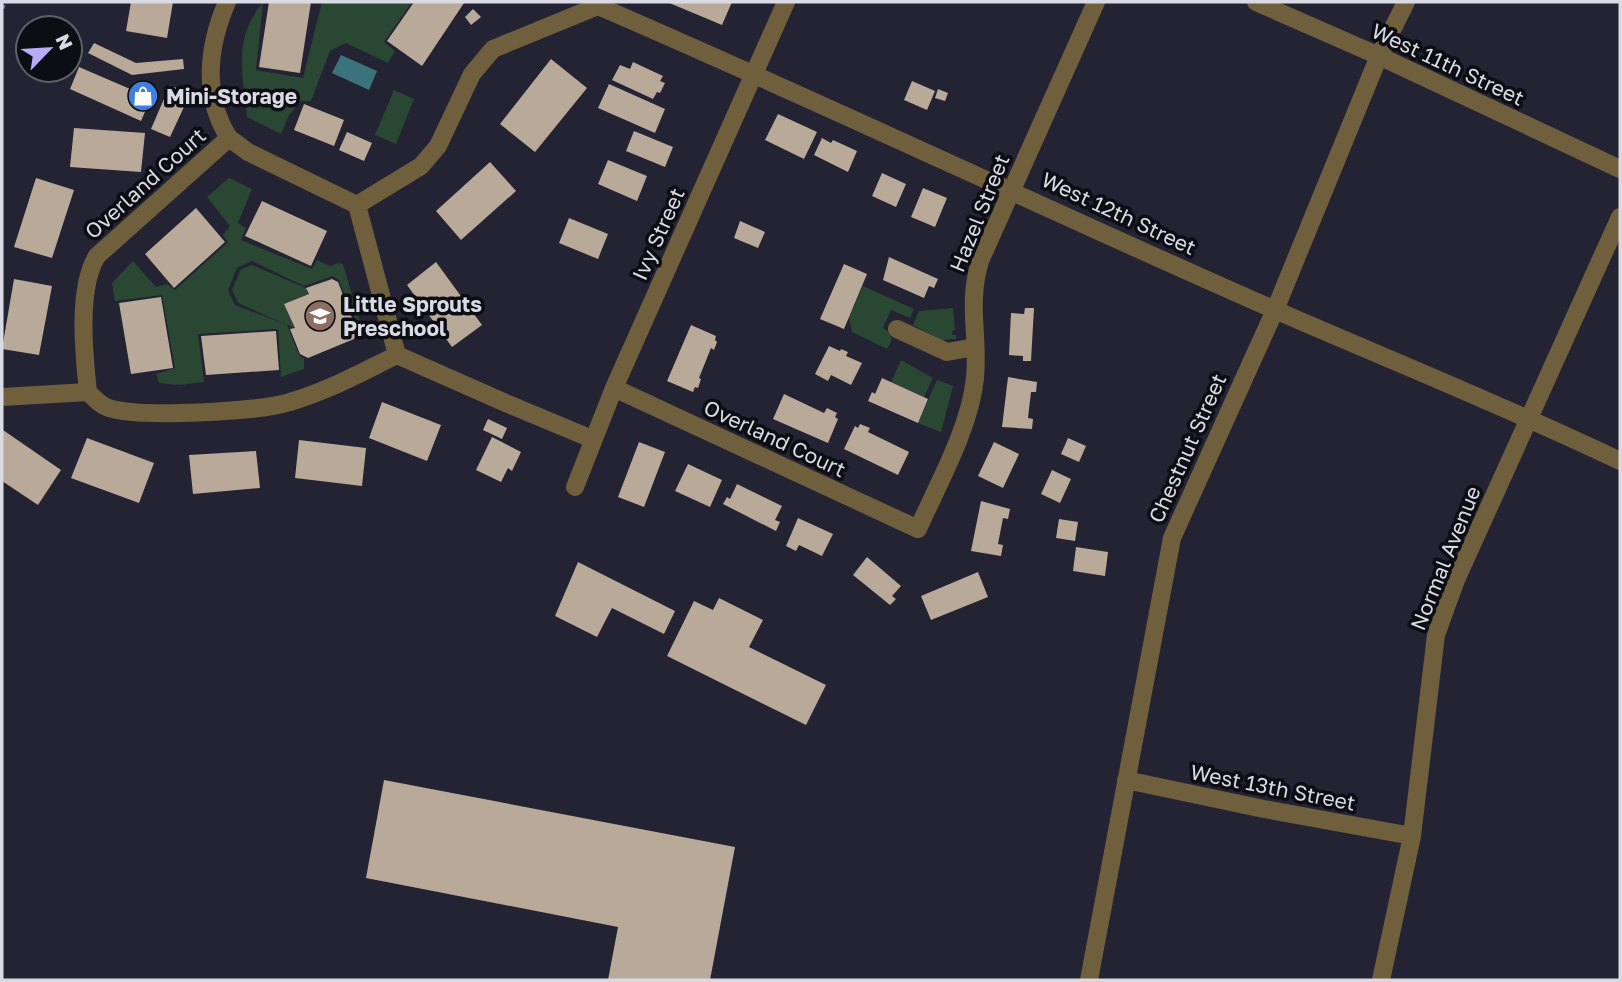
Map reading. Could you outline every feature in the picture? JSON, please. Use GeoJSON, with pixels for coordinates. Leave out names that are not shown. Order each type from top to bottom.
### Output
{"type":"FeatureCollection","features":[{"type":"Feature","properties":{"kind":"street"},"geometry":{"type":"LineString","coordinates":[[227,2],[218,26],[210,63],[212,93],[219,122],[229,138]]}},
{"type":"Feature","properties":{"kind":"street","name":"Ivy Street"},"geometry":{"type":"LineString","coordinates":[[575,487],[614,388],[786,2]]}},
{"type":"Feature","properties":{"kind":"street","name":"Hazel Street"},"geometry":{"type":"LineString","coordinates":[[918,529],[965,420],[974,381],[972,316],[974,284],[980,261],[1096,2]]}},
{"type":"Feature","properties":{"kind":"street","name":"West 11th Street"},"geometry":{"type":"LineString","coordinates":[[1256,2],[1380,56],[1620,169]]}},
{"type":"Feature","properties":{"kind":"street","name":"Chestnut Street"},"geometry":{"type":"LineString","coordinates":[[1089,980],[1172,538],[1275,310],[1380,56],[1406,2]]}},
{"type":"Feature","properties":{"kind":"street"},"geometry":{"type":"LineString","coordinates":[[397,355],[356,205],[421,166],[438,146],[472,74],[493,49],[597,4]]}},
{"type":"Feature","properties":{"kind":"street","name":"West 12th Street"},"geometry":{"type":"LineString","coordinates":[[597,4],[1275,310],[1528,418],[1620,461]]}},
{"type":"Feature","properties":{"kind":"street","name":"Overland Court"},"geometry":{"type":"LineString","coordinates":[[88,392],[85,360],[86,286],[90,267],[97,256],[229,138],[248,152],[356,205]]}},
{"type":"Feature","properties":{"kind":"street","name":"Normal Avenue"},"geometry":{"type":"LineString","coordinates":[[1381,980],[1412,836],[1436,635],[1456,580],[1620,218]]}},
{"type":"Feature","properties":{"kind":"street"},"geometry":{"type":"LineString","coordinates":[[897,329],[947,352],[975,347]]}},
{"type":"Feature","properties":{"kind":"street"},"geometry":{"type":"LineString","coordinates":[[2,397],[88,392],[109,408],[143,412],[243,410],[288,403],[326,390],[397,355]]}},
{"type":"Feature","properties":{"kind":"street"},"geometry":{"type":"LineString","coordinates":[[397,355],[592,439]]}},
{"type":"Feature","properties":{"kind":"street","name":"Overland Court"},"geometry":{"type":"LineString","coordinates":[[614,388],[918,529]]}},
{"type":"Feature","properties":{"kind":"street","name":"West 13th Street"},"geometry":{"type":"LineString","coordinates":[[1126,780],[1412,836]]}},
{"type":"Feature","properties":{"kind":"shaded area"},"geometry":{"type":"Polygon","coordinates":[[[263,2],[256,70],[303,78],[322,2],[412,2],[384,42],[395,51],[388,63],[346,43],[330,51],[311,101],[301,101],[289,115],[281,134],[247,117],[242,71],[243,43],[253,16],[263,2]]]}},
{"type":"Feature","properties":{"kind":"shaded area"},"geometry":{"type":"Polygon","coordinates":[[[341,55],[377,71],[369,90],[332,73],[341,55]]]}},
{"type":"Feature","properties":{"kind":"shaded area"},"geometry":{"type":"Polygon","coordinates":[[[394,90],[414,99],[396,144],[375,135],[394,90]]]}},
{"type":"Feature","properties":{"kind":"shaded area"},"geometry":{"type":"Polygon","coordinates":[[[229,178],[252,189],[238,223],[246,228],[241,240],[312,269],[317,260],[330,266],[343,264],[361,325],[358,326],[338,279],[332,276],[304,286],[252,261],[237,268],[228,290],[235,305],[287,325],[300,357],[304,358],[304,369],[281,377],[278,329],[198,334],[204,382],[179,385],[159,383],[156,374],[175,368],[162,295],[115,301],[112,283],[133,261],[156,287],[167,284],[175,290],[228,242],[223,235],[230,226],[207,197],[229,178]]]}},
{"type":"Feature","properties":{"kind":"shaded area"},"geometry":{"type":"Polygon","coordinates":[[[252,265],[306,288],[309,294],[284,304],[295,328],[238,303],[232,290],[241,269],[252,265]]]}},
{"type":"Feature","properties":{"kind":"shaded area"},"geometry":{"type":"Polygon","coordinates":[[[863,286],[914,309],[910,318],[891,310],[883,328],[892,339],[887,349],[852,332],[849,318],[863,286]]]}},
{"type":"Feature","properties":{"kind":"shaded area"},"geometry":{"type":"Polygon","coordinates":[[[953,308],[955,330],[952,335],[956,335],[956,339],[942,340],[913,325],[919,311],[953,308]]]}},
{"type":"Feature","properties":{"kind":"shaded area"},"geometry":{"type":"Polygon","coordinates":[[[901,360],[933,378],[924,397],[891,382],[901,360]]]}},
{"type":"Feature","properties":{"kind":"shaded area"},"geometry":{"type":"Polygon","coordinates":[[[937,380],[953,386],[941,432],[918,423],[937,380]]]}},
{"type":"Feature","properties":{"kind":"building"},"geometry":{"type":"Polygon","coordinates":[[[131,2],[173,2],[167,38],[126,31],[131,2]]]}},
{"type":"Feature","properties":{"kind":"building"},"geometry":{"type":"Polygon","coordinates":[[[269,2],[311,2],[300,73],[259,67],[269,2]]]}},
{"type":"Feature","properties":{"kind":"building"},"geometry":{"type":"Polygon","coordinates":[[[414,2],[464,3],[422,66],[387,41],[414,2]]]}},
{"type":"Feature","properties":{"kind":"building"},"geometry":{"type":"Polygon","coordinates":[[[667,2],[732,2],[722,25],[667,2]]]}},
{"type":"Feature","properties":{"kind":"building"},"geometry":{"type":"Polygon","coordinates":[[[473,9],[481,17],[471,25],[465,17],[473,9]]]}},
{"type":"Feature","properties":{"kind":"building"},"geometry":{"type":"Polygon","coordinates":[[[94,43],[136,63],[183,59],[184,69],[132,75],[88,53],[94,43]]]}},
{"type":"Feature","properties":{"kind":"building"},"geometry":{"type":"Polygon","coordinates":[[[551,59],[587,88],[535,152],[500,124],[551,59]]]}},
{"type":"Feature","properties":{"kind":"building"},"geometry":{"type":"Polygon","coordinates":[[[633,62],[663,76],[660,81],[665,83],[653,99],[612,80],[620,65],[630,69],[633,62]]]}},
{"type":"Feature","properties":{"kind":"building"},"geometry":{"type":"Polygon","coordinates":[[[84,69],[151,98],[141,121],[70,89],[72,84],[84,84],[84,69]]]}},
{"type":"Feature","properties":{"kind":"building"},"geometry":{"type":"Polygon","coordinates":[[[912,81],[935,91],[927,110],[904,100],[912,81]]]}},
{"type":"Feature","properties":{"kind":"building"},"geometry":{"type":"Polygon","coordinates":[[[609,84],[665,109],[655,133],[598,108],[609,84]]]}},
{"type":"Feature","properties":{"kind":"building"},"geometry":{"type":"Polygon","coordinates":[[[170,85],[190,94],[170,137],[151,129],[170,85]]]}},
{"type":"Feature","properties":{"kind":"building"},"geometry":{"type":"Polygon","coordinates":[[[938,89],[948,93],[945,101],[935,98],[938,89]]]}},
{"type":"Feature","properties":{"kind":"building"},"geometry":{"type":"Polygon","coordinates":[[[304,104],[344,120],[334,146],[294,130],[304,104]]]}},
{"type":"Feature","properties":{"kind":"building"},"geometry":{"type":"Polygon","coordinates":[[[778,114],[817,132],[804,159],[765,140],[778,114]]]}},
{"type":"Feature","properties":{"kind":"building"},"geometry":{"type":"Polygon","coordinates":[[[74,128],[145,133],[141,172],[70,167],[74,128]]]}},
{"type":"Feature","properties":{"kind":"building"},"geometry":{"type":"Polygon","coordinates":[[[634,131],[673,147],[665,167],[626,151],[634,131]]]}},
{"type":"Feature","properties":{"kind":"building"},"geometry":{"type":"Polygon","coordinates":[[[347,132],[372,143],[364,161],[339,150],[347,132]]]}},
{"type":"Feature","properties":{"kind":"building"},"geometry":{"type":"Polygon","coordinates":[[[822,138],[857,151],[848,172],[814,155],[822,138]]]}},
{"type":"Feature","properties":{"kind":"building"},"geometry":{"type":"Polygon","coordinates":[[[608,160],[647,176],[637,201],[598,184],[608,160]]]}},
{"type":"Feature","properties":{"kind":"building"},"geometry":{"type":"Polygon","coordinates":[[[490,162],[516,191],[461,240],[436,211],[490,162]]]}},
{"type":"Feature","properties":{"kind":"building"},"geometry":{"type":"Polygon","coordinates":[[[882,173],[906,184],[896,207],[872,196],[882,173]]]}},
{"type":"Feature","properties":{"kind":"building"},"geometry":{"type":"Polygon","coordinates":[[[36,178],[74,190],[52,258],[14,247],[36,178]]]}},
{"type":"Feature","properties":{"kind":"building"},"geometry":{"type":"Polygon","coordinates":[[[923,188],[947,198],[935,227],[911,217],[923,188]]]}},
{"type":"Feature","properties":{"kind":"building"},"geometry":{"type":"Polygon","coordinates":[[[262,201],[327,231],[311,266],[245,236],[262,201]]]}},
{"type":"Feature","properties":{"kind":"building"},"geometry":{"type":"Polygon","coordinates":[[[196,208],[225,242],[174,288],[145,254],[196,208]]]}},
{"type":"Feature","properties":{"kind":"building"},"geometry":{"type":"Polygon","coordinates":[[[569,218],[608,234],[598,259],[559,243],[569,218]]]}},
{"type":"Feature","properties":{"kind":"building"},"geometry":{"type":"Polygon","coordinates":[[[740,221],[765,232],[758,248],[734,238],[740,221]]]}},
{"type":"Feature","properties":{"kind":"building"},"geometry":{"type":"Polygon","coordinates":[[[889,257],[938,279],[934,288],[929,286],[924,298],[883,280],[889,257]]]}},
{"type":"Feature","properties":{"kind":"building"},"geometry":{"type":"Polygon","coordinates":[[[436,262],[482,325],[452,347],[407,285],[436,262]]]}},
{"type":"Feature","properties":{"kind":"building"},"geometry":{"type":"Polygon","coordinates":[[[844,264],[867,274],[844,329],[820,319],[844,264]]]}},
{"type":"Feature","properties":{"kind":"building"},"geometry":{"type":"Polygon","coordinates":[[[14,279],[52,286],[39,355],[2,349],[14,279]]]}},
{"type":"Feature","properties":{"kind":"building","name":"Little Sprouts Preschool"},"geometry":{"type":"Polygon","coordinates":[[[332,279],[338,282],[357,331],[354,339],[308,358],[300,354],[290,329],[295,328],[284,304],[309,294],[306,288],[332,279]]]}},
{"type":"Feature","properties":{"kind":"building"},"geometry":{"type":"Polygon","coordinates":[[[161,297],[173,368],[131,374],[119,303],[161,297]]]}},
{"type":"Feature","properties":{"kind":"building"},"geometry":{"type":"Polygon","coordinates":[[[1025,308],[1034,308],[1031,361],[1023,361],[1023,356],[1009,355],[1011,313],[1024,314],[1025,308]]]}},
{"type":"Feature","properties":{"kind":"building"},"geometry":{"type":"Polygon","coordinates":[[[691,325],[716,336],[717,342],[714,350],[711,348],[699,378],[698,388],[695,387],[693,392],[667,381],[691,325]]]}},
{"type":"Feature","properties":{"kind":"building"},"geometry":{"type":"Polygon","coordinates":[[[276,331],[279,370],[206,375],[201,336],[276,331]]]}},
{"type":"Feature","properties":{"kind":"building"},"geometry":{"type":"Polygon","coordinates":[[[829,346],[848,352],[846,356],[862,363],[851,385],[831,375],[828,381],[815,374],[829,346]]]}},
{"type":"Feature","properties":{"kind":"building"},"geometry":{"type":"Polygon","coordinates":[[[1008,377],[1037,382],[1036,392],[1031,392],[1028,418],[1033,419],[1032,429],[1002,427],[1008,377]]]}},
{"type":"Feature","properties":{"kind":"building"},"geometry":{"type":"Polygon","coordinates":[[[882,378],[928,399],[918,423],[868,401],[872,392],[875,394],[882,378]]]}},
{"type":"Feature","properties":{"kind":"building"},"geometry":{"type":"Polygon","coordinates":[[[784,394],[824,413],[827,408],[837,413],[835,417],[838,419],[828,443],[773,419],[784,394]]]}},
{"type":"Feature","properties":{"kind":"building"},"geometry":{"type":"Polygon","coordinates":[[[382,402],[441,425],[427,461],[369,438],[382,402]]]}},
{"type":"Feature","properties":{"kind":"building"},"geometry":{"type":"Polygon","coordinates":[[[488,419],[507,428],[502,439],[483,430],[488,419]]]}},
{"type":"Feature","properties":{"kind":"building"},"geometry":{"type":"Polygon","coordinates":[[[860,424],[870,428],[868,432],[909,452],[898,475],[844,449],[855,426],[858,428],[860,424]]]}},
{"type":"Feature","properties":{"kind":"building"},"geometry":{"type":"Polygon","coordinates":[[[3,430],[61,470],[38,505],[2,481],[3,430]]]}},
{"type":"Feature","properties":{"kind":"building"},"geometry":{"type":"Polygon","coordinates":[[[492,437],[521,452],[512,471],[508,468],[501,482],[476,470],[492,437]]]}},
{"type":"Feature","properties":{"kind":"building"},"geometry":{"type":"Polygon","coordinates":[[[87,438],[154,463],[139,503],[71,478],[87,438]]]}},
{"type":"Feature","properties":{"kind":"building"},"geometry":{"type":"Polygon","coordinates":[[[1068,438],[1086,446],[1079,462],[1061,454],[1068,438]]]}},
{"type":"Feature","properties":{"kind":"building"},"geometry":{"type":"Polygon","coordinates":[[[299,440],[366,448],[362,486],[295,478],[299,440]]]}},
{"type":"Feature","properties":{"kind":"building"},"geometry":{"type":"Polygon","coordinates":[[[639,442],[665,452],[644,507],[618,497],[639,442]]]}},
{"type":"Feature","properties":{"kind":"building"},"geometry":{"type":"Polygon","coordinates":[[[994,442],[1019,454],[1003,488],[978,476],[994,442]]]}},
{"type":"Feature","properties":{"kind":"building"},"geometry":{"type":"Polygon","coordinates":[[[256,451],[260,488],[193,494],[189,455],[256,451]]]}},
{"type":"Feature","properties":{"kind":"building"},"geometry":{"type":"Polygon","coordinates":[[[688,464],[722,480],[710,507],[675,491],[688,464]]]}},
{"type":"Feature","properties":{"kind":"building"},"geometry":{"type":"Polygon","coordinates":[[[1052,470],[1071,479],[1060,503],[1041,494],[1052,470]]]}},
{"type":"Feature","properties":{"kind":"building"},"geometry":{"type":"Polygon","coordinates":[[[737,484],[782,506],[775,520],[780,522],[776,531],[723,504],[727,497],[730,499],[737,484]]]}},
{"type":"Feature","properties":{"kind":"building"},"geometry":{"type":"Polygon","coordinates":[[[981,501],[1010,509],[1008,519],[1003,518],[998,544],[1003,545],[1001,556],[971,551],[981,501]]]}},
{"type":"Feature","properties":{"kind":"building"},"geometry":{"type":"Polygon","coordinates":[[[798,518],[833,534],[822,556],[799,545],[796,551],[786,546],[798,518]]]}},
{"type":"Feature","properties":{"kind":"building"},"geometry":{"type":"Polygon","coordinates":[[[1059,519],[1078,522],[1075,541],[1056,538],[1059,519]]]}},
{"type":"Feature","properties":{"kind":"building"},"geometry":{"type":"Polygon","coordinates":[[[1076,547],[1108,552],[1105,576],[1073,571],[1076,547]]]}},
{"type":"Feature","properties":{"kind":"building"},"geometry":{"type":"Polygon","coordinates":[[[867,557],[901,586],[892,596],[896,599],[890,605],[853,575],[867,557]]]}},
{"type":"Feature","properties":{"kind":"building"},"geometry":{"type":"Polygon","coordinates":[[[578,562],[675,611],[664,634],[612,608],[597,637],[555,616],[578,562]]]}},
{"type":"Feature","properties":{"kind":"building"},"geometry":{"type":"Polygon","coordinates":[[[978,572],[988,597],[931,620],[921,596],[978,572]]]}},
{"type":"Feature","properties":{"kind":"building"},"geometry":{"type":"Polygon","coordinates":[[[719,598],[763,620],[749,647],[826,685],[806,725],[667,656],[694,601],[713,610],[719,598]]]}},
{"type":"Feature","properties":{"kind":"building"},"geometry":{"type":"Polygon","coordinates":[[[384,780],[735,847],[710,980],[608,980],[618,927],[366,878],[384,780]]]}},
{"type":"Feature","properties":{"kind":"railway"},"geometry":{"type":"LineString","coordinates":[[2,8],[4,2]]}},
{"type":"Feature","properties":{"kind":"place","name":"Mini-Storage"},"geometry":{"type":"Point","coordinates":[143,96]}},
{"type":"Feature","properties":{"kind":"place","name":"Little Sprouts Preschool"},"geometry":{"type":"Point","coordinates":[320,316]}}]}
